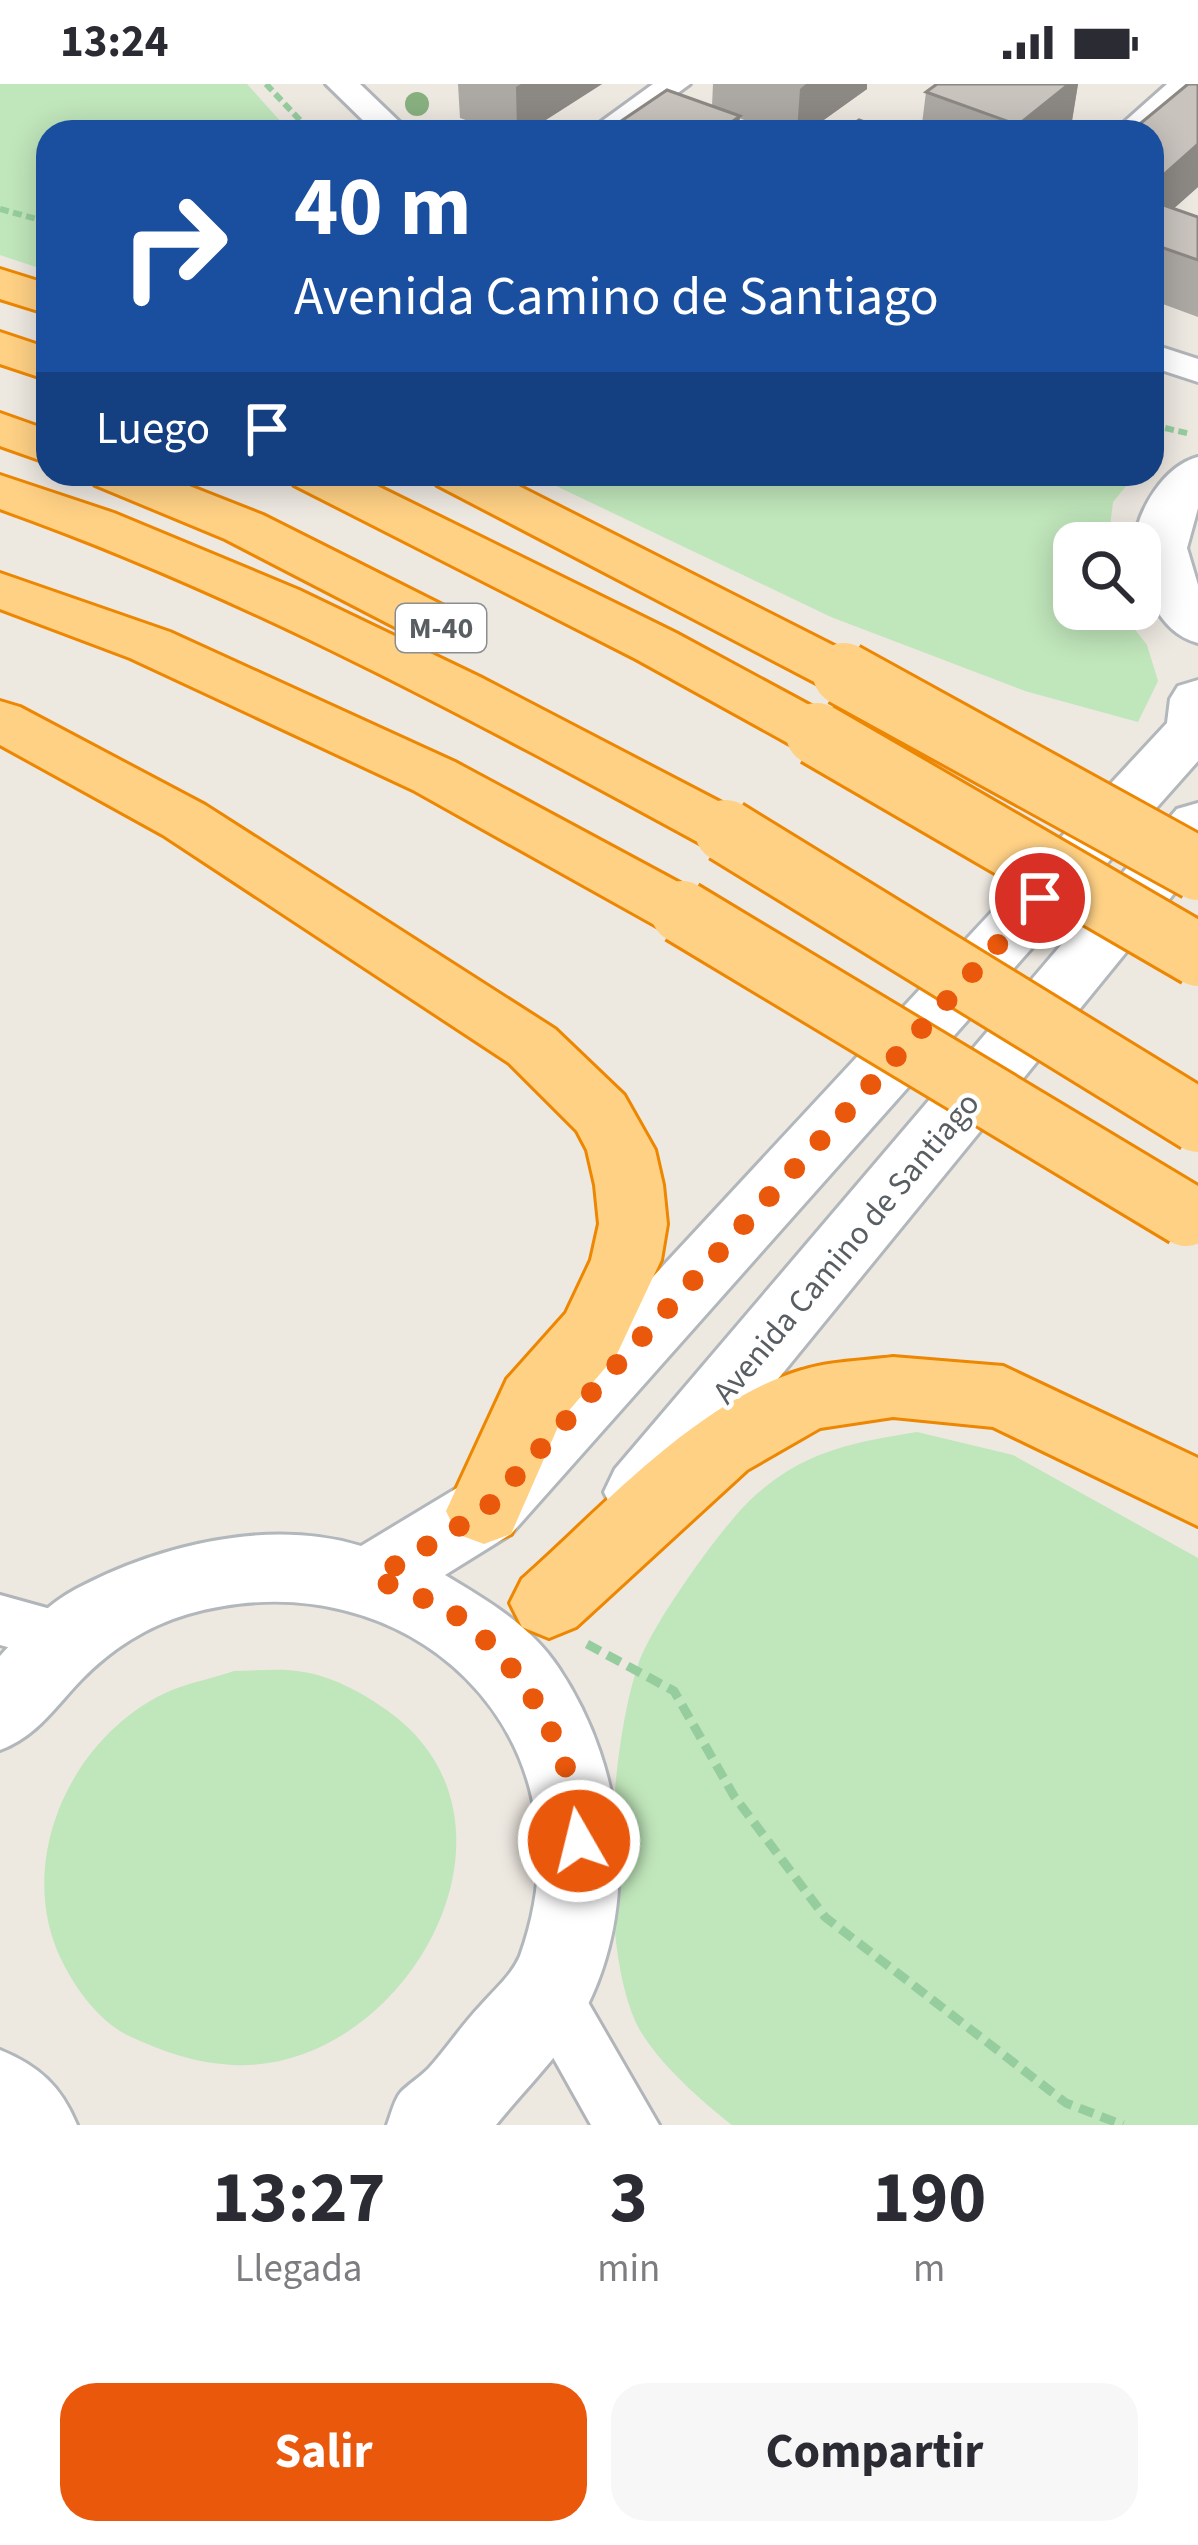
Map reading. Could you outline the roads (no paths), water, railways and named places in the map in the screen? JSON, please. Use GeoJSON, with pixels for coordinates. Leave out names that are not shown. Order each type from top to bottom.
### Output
{"type":"FeatureCollection","features":[{"type":"Feature","properties":{"kind":"highway"},"geometry":{"type":"LineString","coordinates":[[0,283],[36,296]]}},
{"type":"Feature","properties":{"kind":"highway"},"geometry":{"type":"LineString","coordinates":[[0,347],[36,360]]}},
{"type":"Feature","properties":{"kind":"highway"},"geometry":{"type":"LineString","coordinates":[[0,428],[36,443]]}},
{"type":"Feature","properties":{"kind":"highway","name":"M-40"},"geometry":{"type":"LineString","coordinates":[[143,486],[244,527],[414,613],[742,817],[1198,1072]]}},
{"type":"Feature","properties":{"kind":"highway","name":"M-40"},"geometry":{"type":"LineString","coordinates":[[336,486],[656,646],[1198,955]]}},
{"type":"Feature","properties":{"kind":"highway"},"geometry":{"type":"LineString","coordinates":[[477,486],[844,674],[1198,869]]}},
{"type":"Feature","properties":{"kind":"highway"},"geometry":{"type":"LineString","coordinates":[[0,491],[123,532],[742,817],[1198,1121]]}},
{"type":"Feature","properties":{"kind":"highway"},"geometry":{"type":"LineString","coordinates":[[0,590],[150,644],[434,776],[682,912],[1192,1219]]}},
{"type":"Feature","properties":{"kind":"highway"},"geometry":{"type":"LineString","coordinates":[[0,719],[184,820],[532,1046],[601,1113],[620,1150],[629,1185],[633,1224],[626,1260],[592,1333],[533,1401],[484,1511]]}},
{"type":"Feature","properties":{"kind":"highway"},"geometry":{"type":"LineString","coordinates":[[541,1639],[721,1448],[806,1399],[893,1388],[1003,1397],[1198,1494]]}},
{"type":"Feature","properties":{"kind":"street"},"geometry":{"type":"LineString","coordinates":[[342,84],[381,120]]}},
{"type":"Feature","properties":{"kind":"street"},"geometry":{"type":"LineString","coordinates":[[621,120],[674,84]]}},
{"type":"Feature","properties":{"kind":"street"},"geometry":{"type":"LineString","coordinates":[[1143,120],[1186,84]]}},
{"type":"Feature","properties":{"kind":"street"},"geometry":{"type":"LineString","coordinates":[[1198,473],[1167,508],[1158,548],[1170,591],[1198,625]]}},
{"type":"Feature","properties":{"kind":"street"},"geometry":{"type":"LineString","coordinates":[[375,1578],[484,1511],[1195,728],[1198,700]]}},
{"type":"Feature","properties":{"kind":"street","name":"Avenida Camino de Santiago"},"geometry":{"type":"LineString","coordinates":[[541,1639],[1198,824]]}},
{"type":"Feature","properties":{"kind":"street"},"geometry":{"type":"LineString","coordinates":[[0,1714],[35,1629],[105,1614],[161,1588],[262,1566],[375,1578],[458,1617],[541,1639],[578,1799],[580,1884],[548,1993],[438,2124]]}},
{"type":"Feature","properties":{"kind":"street"},"geometry":{"type":"LineString","coordinates":[[548,1993],[627,2125]]}},
{"type":"Feature","properties":{"kind":"street"},"geometry":{"type":"LineString","coordinates":[[0,2094],[33,2125]]}}]}
